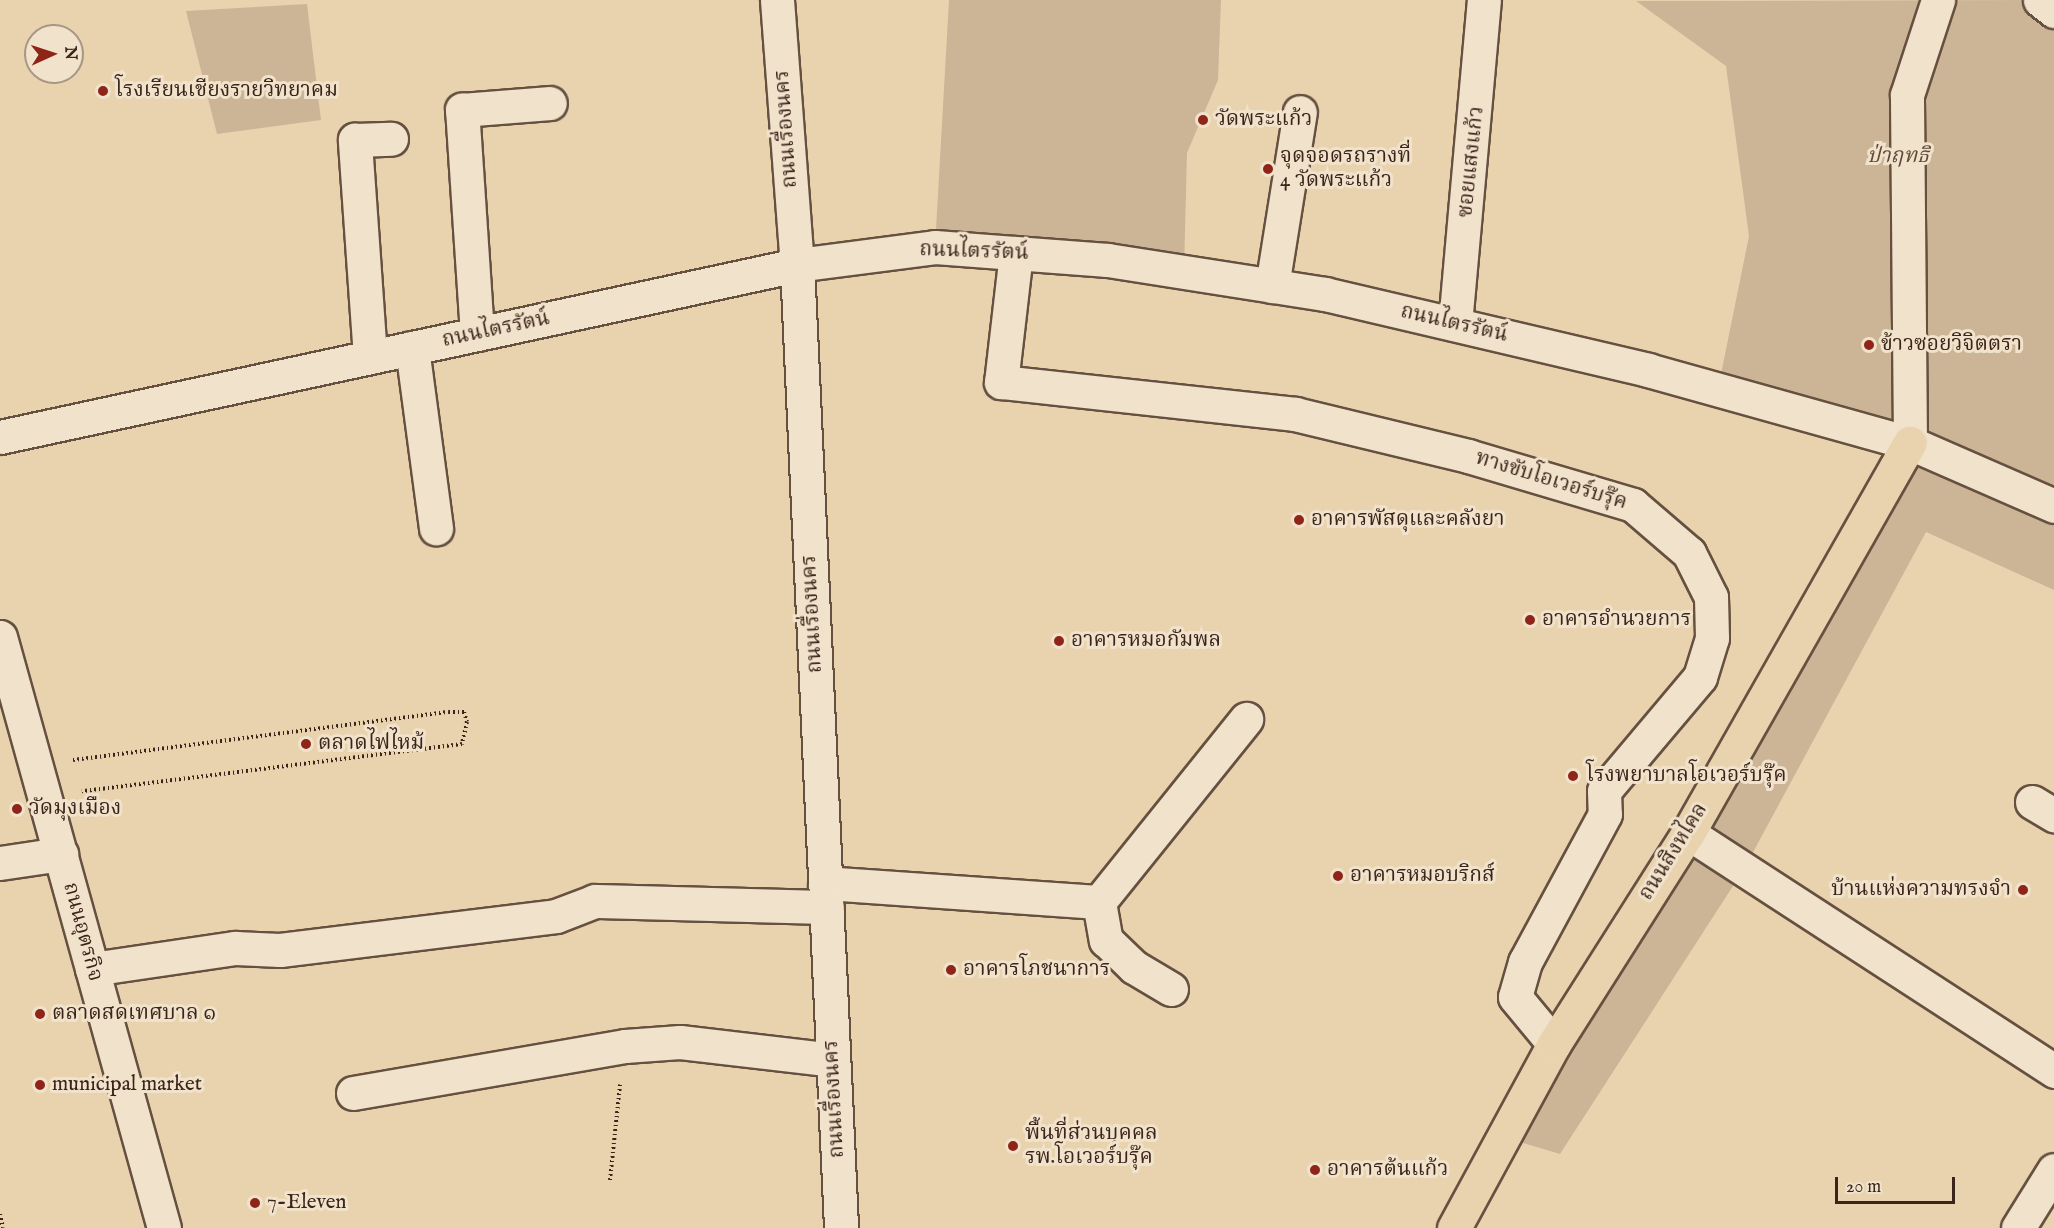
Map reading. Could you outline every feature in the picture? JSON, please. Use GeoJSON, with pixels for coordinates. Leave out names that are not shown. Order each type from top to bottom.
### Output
{"type":"FeatureCollection","features":[{"type":"Feature","properties":{"kind":"main road","name":"ถนนสิงหไคล"},"geometry":{"type":"LineString","coordinates":[[1454,1228],[1554,1044],[1688,832],[1910,443]]}},
{"type":"Feature","properties":{"kind":"street","name":"ถนนเรื่องนคร"},"geometry":{"type":"LineString","coordinates":[[777,0],[797,265],[841,1228]]}},
{"type":"Feature","properties":{"kind":"street","name":"ซอยแสงแก้ว"},"geometry":{"type":"LineString","coordinates":[[1455,324],[1484,0]]}},
{"type":"Feature","properties":{"kind":"street"},"geometry":{"type":"LineString","coordinates":[[1910,443],[1907,95],[1938,0]]}},
{"type":"Feature","properties":{"kind":"street"},"geometry":{"type":"LineString","coordinates":[[2040,0],[2054,11]]}},
{"type":"Feature","properties":{"kind":"street"},"geometry":{"type":"LineString","coordinates":[[477,334],[462,110],[550,103]]}},
{"type":"Feature","properties":{"kind":"street"},"geometry":{"type":"LineString","coordinates":[[1272,286],[1300,112]]}},
{"type":"Feature","properties":{"kind":"street"},"geometry":{"type":"LineString","coordinates":[[370,357],[355,140],[392,139]]}},
{"type":"Feature","properties":{"kind":"street","name":"ถนนไตรรัตน์"},"geometry":{"type":"LineString","coordinates":[[0,437],[797,265],[935,247],[1108,260],[1272,286],[1455,324],[1648,370],[1910,443],[2054,506]]}},
{"type":"Feature","properties":{"kind":"street","name":"ทางขับโอเวอร์บรุ๊ค"},"geometry":{"type":"LineString","coordinates":[[1016,253],[1001,381],[1295,414],[1468,456],[1633,505],[1689,553],[1711,597],[1712,638],[1700,677],[1604,791],[1605,814],[1525,962],[1515,997],[1554,1044]]}},
{"type":"Feature","properties":{"kind":"street"},"geometry":{"type":"LineString","coordinates":[[412,348],[436,528]]}},
{"type":"Feature","properties":{"kind":"street","name":"ถนนอุตรกิจ"},"geometry":{"type":"LineString","coordinates":[[0,636],[164,1228]]}},
{"type":"Feature","properties":{"kind":"street"},"geometry":{"type":"LineString","coordinates":[[1171,989],[1134,967],[1106,940],[1099,902],[1246,719]]}},
{"type":"Feature","properties":{"kind":"street"},"geometry":{"type":"LineString","coordinates":[[1688,832],[2054,1071]]}},
{"type":"Feature","properties":{"kind":"street"},"geometry":{"type":"LineString","coordinates":[[0,864],[61,854]]}},
{"type":"Feature","properties":{"kind":"street"},"geometry":{"type":"LineString","coordinates":[[92,969],[235,948],[280,950],[556,916],[595,901],[826,895],[1099,902]]}},
{"type":"Feature","properties":{"kind":"street"},"geometry":{"type":"LineString","coordinates":[[353,1093],[625,1046],[680,1042],[833,1060]]}},
{"type":"Feature","properties":{"kind":"street"},"geometry":{"type":"LineString","coordinates":[[2018,1228],[2054,1170]]}},
{"type":"Feature","properties":{"kind":"path"},"geometry":{"type":"LineString","coordinates":[[449,712],[464,712],[466,722],[462,744],[40,779],[449,712]]}},
{"type":"Feature","properties":{"kind":"path"},"geometry":{"type":"LineString","coordinates":[[610,1180],[625,1046]]}},
{"type":"Feature","properties":{"kind":"path"},"geometry":{"type":"LineString","coordinates":[[0,1214],[3,1228]]}},
{"type":"Feature","properties":{"kind":"green space"},"geometry":{"type":"Polygon","coordinates":[[[949,0],[1221,0],[1218,80],[1187,153],[1184,271],[935,247],[949,0]]]}},
{"type":"Feature","properties":{"kind":"green space","name":"ป่าฤทธิ"},"geometry":{"type":"Polygon","coordinates":[[[2054,0],[2054,590],[1926,532],[1744,869],[1560,1154],[1520,1142],[1910,443],[1721,374],[1749,236],[1726,66],[1636,1],[2054,0]]]}},
{"type":"Feature","properties":{"kind":"green space"},"geometry":{"type":"Polygon","coordinates":[[[307,4],[321,120],[217,134],[186,11],[307,4]]]}},
{"type":"Feature","properties":{"kind":"place","name":"โรงเรียนเชียงรายวิทยาคม"},"geometry":{"type":"Point","coordinates":[103,91]}},
{"type":"Feature","properties":{"kind":"place","name":"วัดพระแก้ว"},"geometry":{"type":"Point","coordinates":[1203,120]}},
{"type":"Feature","properties":{"kind":"place","name":"จุดจอดรถรางที่ 4 วัดพระแก้ว"},"geometry":{"type":"Point","coordinates":[1268,169]}},
{"type":"Feature","properties":{"kind":"place","name":"ข้าวซอยวิจิตตรา"},"geometry":{"type":"Point","coordinates":[1869,345]}},
{"type":"Feature","properties":{"kind":"place","name":"อาคารพัสดุและคลังยา"},"geometry":{"type":"Point","coordinates":[1299,520]}},
{"type":"Feature","properties":{"kind":"place","name":"อาคารอำนวยการ"},"geometry":{"type":"Point","coordinates":[1530,620]}},
{"type":"Feature","properties":{"kind":"place","name":"อาคารหมอกัมพล"},"geometry":{"type":"Point","coordinates":[1059,641]}},
{"type":"Feature","properties":{"kind":"place","name":"ตลาดไฟไหม้"},"geometry":{"type":"Point","coordinates":[306,744]}},
{"type":"Feature","properties":{"kind":"place","name":"โรงพยาบาลโอเวอร์บรุ๊ค"},"geometry":{"type":"Point","coordinates":[1573,776]}},
{"type":"Feature","properties":{"kind":"place","name":"วัดมุงเมือง"},"geometry":{"type":"Point","coordinates":[17,809]}},
{"type":"Feature","properties":{"kind":"place","name":"อาคารหมอบริกส์"},"geometry":{"type":"Point","coordinates":[1338,876]}},
{"type":"Feature","properties":{"kind":"place","name":"บ้านแห่งความทรงจำ"},"geometry":{"type":"Point","coordinates":[2023,890]}},
{"type":"Feature","properties":{"kind":"place","name":"อาคารโภชนาการ"},"geometry":{"type":"Point","coordinates":[951,970]}},
{"type":"Feature","properties":{"kind":"place","name":"ตลาดสดเทศบาล ๑"},"geometry":{"type":"Point","coordinates":[40,1014]}},
{"type":"Feature","properties":{"kind":"place","name":"municipal market"},"geometry":{"type":"Point","coordinates":[40,1085]}},
{"type":"Feature","properties":{"kind":"place","name":"พื้นที่ส่วนบุคคล รพ.โอเวอร์บรุ๊ค"},"geometry":{"type":"Point","coordinates":[1013,1146]}},
{"type":"Feature","properties":{"kind":"place","name":"อาคารต้นแก้ว"},"geometry":{"type":"Point","coordinates":[1315,1170]}},
{"type":"Feature","properties":{"kind":"place","name":"7-Eleven"},"geometry":{"type":"Point","coordinates":[255,1203]}}]}
